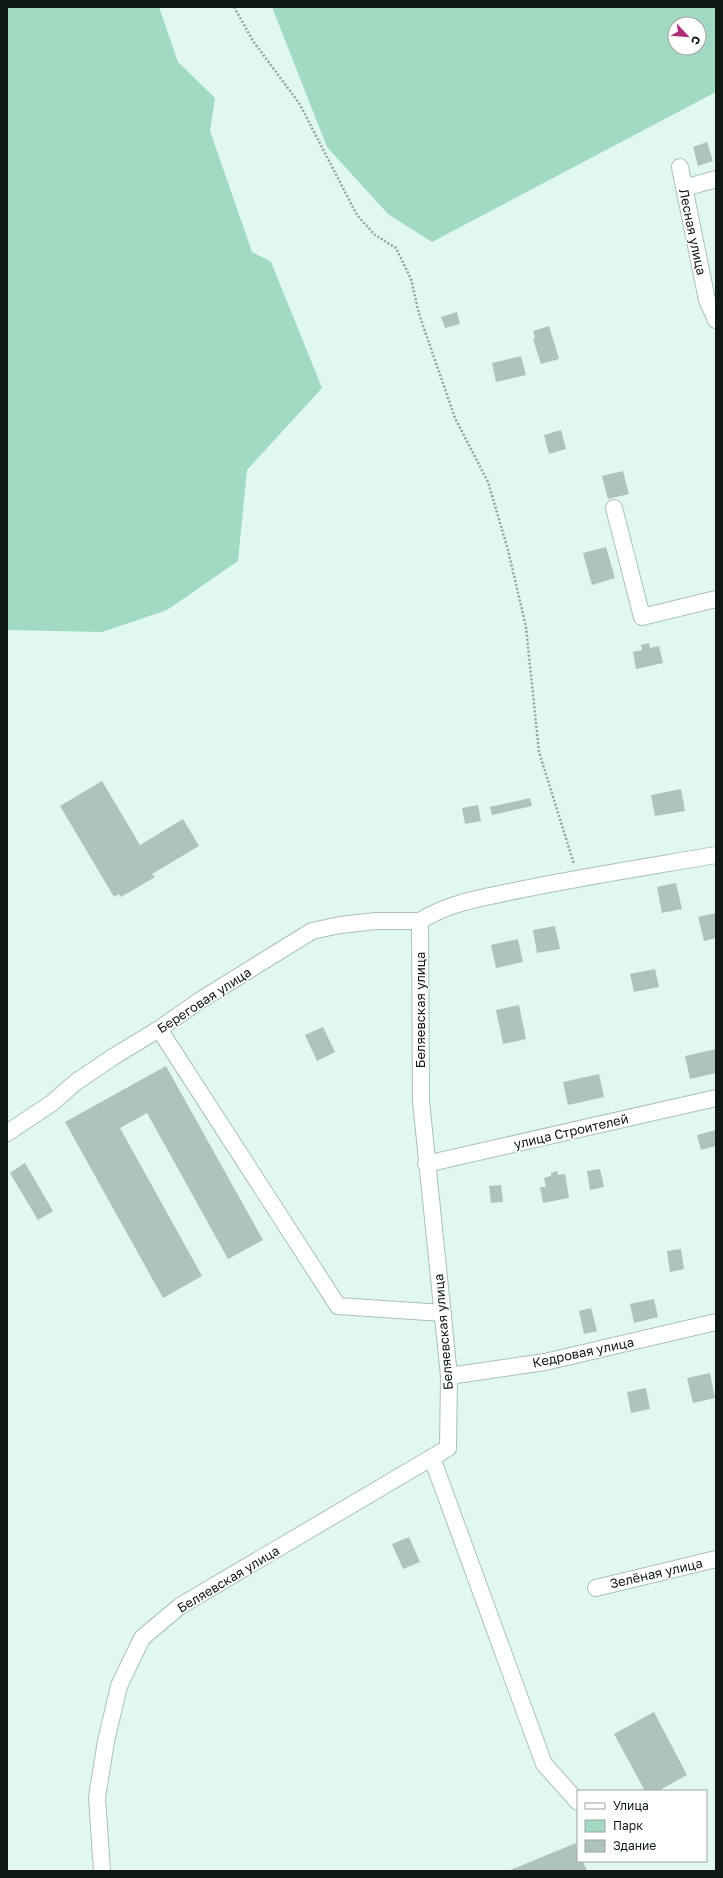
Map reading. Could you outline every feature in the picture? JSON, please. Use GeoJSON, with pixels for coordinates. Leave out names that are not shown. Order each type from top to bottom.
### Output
{"type":"FeatureCollection","features":[{"type":"Feature","properties":{"kind":"street","name":"Лесная улица"},"geometry":{"type":"LineString","coordinates":[[680,167],[707,300],[716,320]]}},
{"type":"Feature","properties":{"kind":"street"},"geometry":{"type":"LineString","coordinates":[[684,188],[716,179]]}},
{"type":"Feature","properties":{"kind":"street"},"geometry":{"type":"LineString","coordinates":[[614,508],[642,617],[716,599]]}},
{"type":"Feature","properties":{"kind":"street"},"geometry":{"type":"LineString","coordinates":[[420,921],[435,911],[456,903],[579,878],[716,855]]}},
{"type":"Feature","properties":{"kind":"street","name":"Береговая улица"},"geometry":{"type":"LineString","coordinates":[[7,1133],[52,1103],[76,1082],[113,1057],[159,1029],[198,1001],[312,931],[340,925],[376,921],[420,921]]}},
{"type":"Feature","properties":{"kind":"street","name":"Беляевская улица"},"geometry":{"type":"LineString","coordinates":[[102,1871],[97,1798],[106,1741],[119,1686],[142,1638],[180,1606],[448,1448],[450,1376],[426,1164],[421,1101],[420,921]]}},
{"type":"Feature","properties":{"kind":"street"},"geometry":{"type":"LineString","coordinates":[[159,1029],[338,1306],[443,1314]]}},
{"type":"Feature","properties":{"kind":"street","name":"улица Строителей"},"geometry":{"type":"LineString","coordinates":[[426,1164],[716,1098]]}},
{"type":"Feature","properties":{"kind":"street","name":"Кедровая улица"},"geometry":{"type":"LineString","coordinates":[[450,1376],[545,1362],[716,1322]]}},
{"type":"Feature","properties":{"kind":"street"},"geometry":{"type":"LineString","coordinates":[[432,1458],[544,1764],[577,1801]]}},
{"type":"Feature","properties":{"kind":"street","name":"Зелёная улица"},"geometry":{"type":"LineString","coordinates":[[596,1588],[716,1559]]}},
{"type":"Feature","properties":{"kind":"path"},"geometry":{"type":"LineString","coordinates":[[234,7],[253,41],[299,104],[357,215],[376,235],[396,248],[411,279],[418,314],[455,418],[488,482],[508,550],[526,626],[539,752],[579,878]]}},
{"type":"Feature","properties":{"kind":"green space"},"geometry":{"type":"Polygon","coordinates":[[[7,7],[159,7],[178,62],[215,98],[210,131],[252,252],[271,262],[322,388],[247,470],[238,561],[167,610],[102,632],[7,630],[7,7]]]}},
{"type":"Feature","properties":{"kind":"green space"},"geometry":{"type":"Polygon","coordinates":[[[272,7],[716,7],[716,92],[432,242],[388,214],[327,147],[272,7]]]}},
{"type":"Feature","properties":{"kind":"building"},"geometry":{"type":"Polygon","coordinates":[[[707,142],[713,161],[698,166],[693,147],[707,142]]]}},
{"type":"Feature","properties":{"kind":"building"},"geometry":{"type":"Polygon","coordinates":[[[457,312],[460,324],[445,328],[441,317],[457,312]]]}},
{"type":"Feature","properties":{"kind":"building"},"geometry":{"type":"Polygon","coordinates":[[[549,326],[559,359],[541,364],[533,339],[535,338],[533,331],[549,326]]]}},
{"type":"Feature","properties":{"kind":"building"},"geometry":{"type":"Polygon","coordinates":[[[521,356],[526,375],[496,382],[492,363],[521,356]]]}},
{"type":"Feature","properties":{"kind":"building"},"geometry":{"type":"Polygon","coordinates":[[[561,430],[566,449],[549,454],[544,435],[561,430]]]}},
{"type":"Feature","properties":{"kind":"building"},"geometry":{"type":"Polygon","coordinates":[[[623,471],[629,494],[608,499],[602,476],[623,471]]]}},
{"type":"Feature","properties":{"kind":"building"},"geometry":{"type":"Polygon","coordinates":[[[606,547],[615,578],[592,585],[583,553],[606,547]]]}},
{"type":"Feature","properties":{"kind":"building"},"geometry":{"type":"Polygon","coordinates":[[[649,643],[650,648],[659,646],[663,663],[636,669],[633,652],[642,650],[641,645],[649,643]]]}},
{"type":"Feature","properties":{"kind":"building"},"geometry":{"type":"Polygon","coordinates":[[[102,781],[140,845],[183,819],[199,846],[152,874],[155,877],[121,897],[119,894],[114,897],[60,806],[102,781]]]}},
{"type":"Feature","properties":{"kind":"building"},"geometry":{"type":"Polygon","coordinates":[[[681,789],[685,811],[655,816],[651,795],[681,789]]]}},
{"type":"Feature","properties":{"kind":"building"},"geometry":{"type":"Polygon","coordinates":[[[530,798],[532,806],[492,815],[490,807],[530,798]]]}},
{"type":"Feature","properties":{"kind":"building"},"geometry":{"type":"Polygon","coordinates":[[[478,805],[481,821],[465,824],[462,808],[478,805]]]}},
{"type":"Feature","properties":{"kind":"building"},"geometry":{"type":"Polygon","coordinates":[[[676,883],[682,909],[662,913],[657,887],[676,883]]]}},
{"type":"Feature","properties":{"kind":"building"},"geometry":{"type":"Polygon","coordinates":[[[716,913],[716,938],[704,941],[698,917],[716,913]]]}},
{"type":"Feature","properties":{"kind":"building"},"geometry":{"type":"Polygon","coordinates":[[[555,926],[560,949],[537,953],[533,930],[555,926]]]}},
{"type":"Feature","properties":{"kind":"building"},"geometry":{"type":"Polygon","coordinates":[[[518,939],[523,962],[496,968],[491,945],[518,939]]]}},
{"type":"Feature","properties":{"kind":"building"},"geometry":{"type":"Polygon","coordinates":[[[655,969],[659,987],[634,992],[630,974],[655,969]]]}},
{"type":"Feature","properties":{"kind":"building"},"geometry":{"type":"Polygon","coordinates":[[[519,1005],[526,1039],[503,1044],[496,1010],[519,1005]]]}},
{"type":"Feature","properties":{"kind":"building"},"geometry":{"type":"Polygon","coordinates":[[[323,1027],[335,1052],[317,1061],[305,1035],[323,1027]]]}},
{"type":"Feature","properties":{"kind":"building"},"geometry":{"type":"Polygon","coordinates":[[[716,1049],[716,1073],[690,1079],[685,1056],[716,1049]]]}},
{"type":"Feature","properties":{"kind":"building"},"geometry":{"type":"Polygon","coordinates":[[[166,1066],[263,1240],[228,1259],[147,1113],[120,1128],[202,1276],[163,1298],[65,1122],[166,1066]]]}},
{"type":"Feature","properties":{"kind":"building"},"geometry":{"type":"Polygon","coordinates":[[[599,1074],[604,1097],[568,1105],[563,1082],[599,1074]]]}},
{"type":"Feature","properties":{"kind":"building"},"geometry":{"type":"Polygon","coordinates":[[[716,1130],[716,1146],[701,1150],[697,1135],[716,1130]]]}},
{"type":"Feature","properties":{"kind":"building"},"geometry":{"type":"Polygon","coordinates":[[[25,1163],[53,1211],[38,1220],[10,1173],[25,1163]]]}},
{"type":"Feature","properties":{"kind":"building"},"geometry":{"type":"Polygon","coordinates":[[[600,1169],[604,1187],[590,1190],[587,1171],[600,1169]]]}},
{"type":"Feature","properties":{"kind":"building"},"geometry":{"type":"Polygon","coordinates":[[[557,1171],[558,1175],[565,1174],[569,1198],[543,1203],[540,1187],[546,1187],[544,1178],[551,1176],[551,1173],[557,1171]]]}},
{"type":"Feature","properties":{"kind":"building"},"geometry":{"type":"Polygon","coordinates":[[[501,1185],[503,1202],[491,1203],[489,1186],[501,1185]]]}},
{"type":"Feature","properties":{"kind":"building"},"geometry":{"type":"Polygon","coordinates":[[[681,1249],[684,1269],[670,1272],[667,1251],[681,1249]]]}},
{"type":"Feature","properties":{"kind":"building"},"geometry":{"type":"Polygon","coordinates":[[[654,1299],[658,1317],[634,1323],[630,1304],[654,1299]]]}},
{"type":"Feature","properties":{"kind":"building"},"geometry":{"type":"Polygon","coordinates":[[[591,1308],[597,1331],[584,1334],[579,1311],[591,1308]]]}},
{"type":"Feature","properties":{"kind":"building"},"geometry":{"type":"Polygon","coordinates":[[[710,1373],[715,1398],[693,1403],[687,1378],[710,1373]]]}},
{"type":"Feature","properties":{"kind":"building"},"geometry":{"type":"Polygon","coordinates":[[[646,1388],[650,1409],[631,1413],[627,1392],[646,1388]]]}},
{"type":"Feature","properties":{"kind":"building"},"geometry":{"type":"Polygon","coordinates":[[[409,1537],[420,1562],[403,1569],[392,1544],[409,1537]]]}},
{"type":"Feature","properties":{"kind":"building"},"geometry":{"type":"Polygon","coordinates":[[[654,1712],[687,1775],[660,1790],[644,1790],[614,1734],[654,1712]]]}},
{"type":"Feature","properties":{"kind":"building"},"geometry":{"type":"Polygon","coordinates":[[[576,1843],[577,1862],[583,1862],[587,1871],[508,1871],[576,1843]]]}}]}
